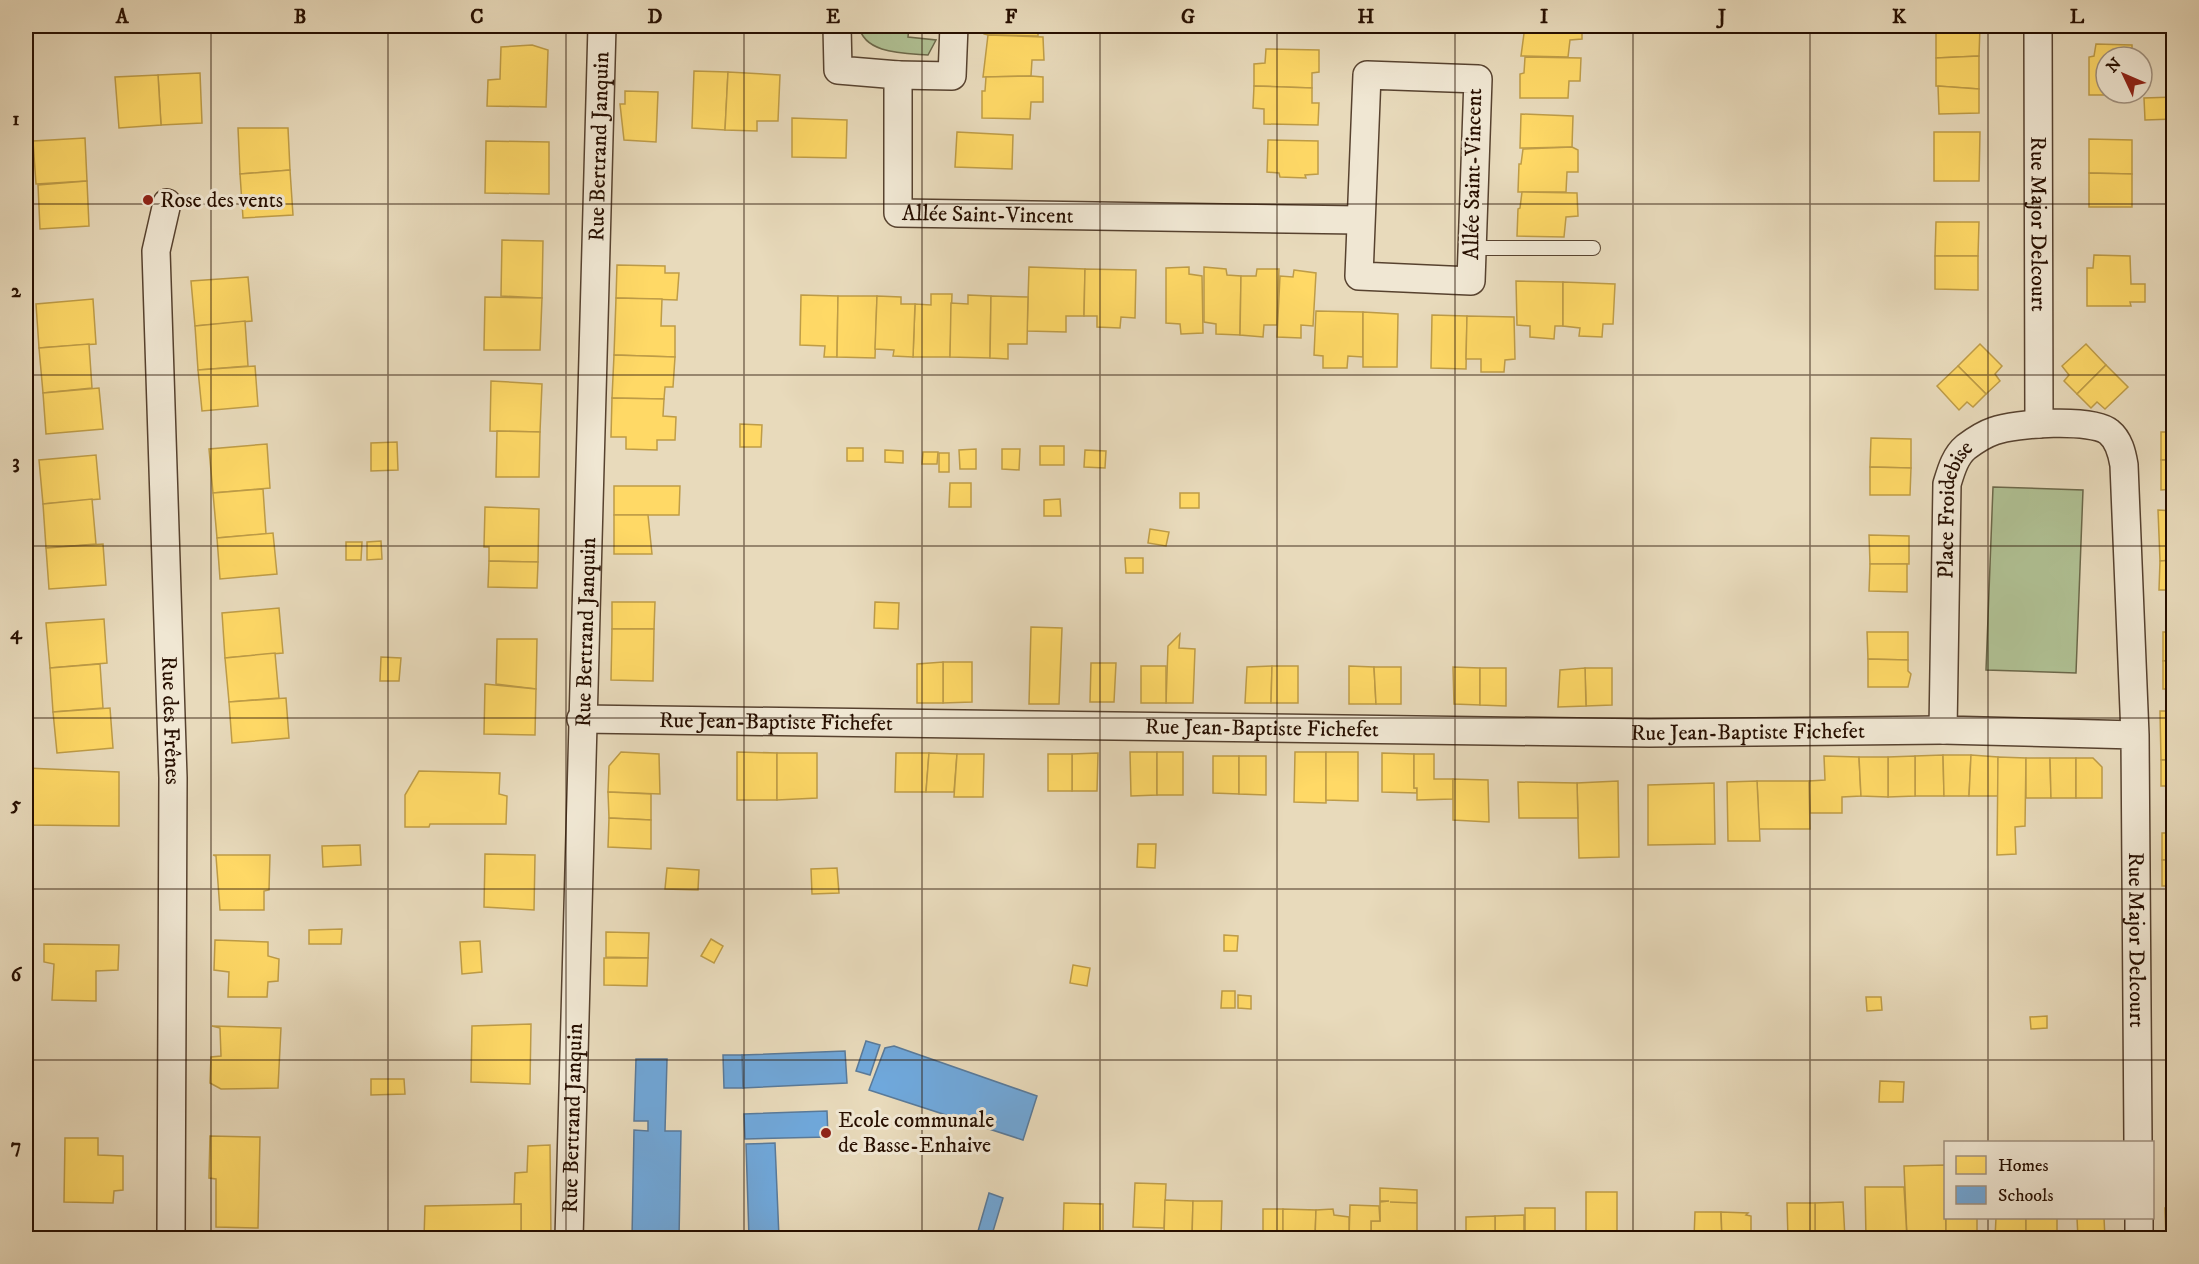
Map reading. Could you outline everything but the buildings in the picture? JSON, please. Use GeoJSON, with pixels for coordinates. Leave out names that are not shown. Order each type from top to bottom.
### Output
{"type":"FeatureCollection","features":[{"type":"Feature","properties":{"kind":"street","name":"Rue Bertrand Janquin"},"geometry":{"type":"LineString","coordinates":[[569,1239],[581,719],[591,474],[602,26]]}},
{"type":"Feature","properties":{"kind":"street"},"geometry":{"type":"LineString","coordinates":[[837,26],[838,70],[898,75],[952,76],[954,26]]}},
{"type":"Feature","properties":{"kind":"street","name":"Rue Major Delcourt"},"geometry":{"type":"LineString","coordinates":[[2038,26],[2039,424]]}},
{"type":"Feature","properties":{"kind":"street","name":"Allée Saint-Vincent"},"geometry":{"type":"LineString","coordinates":[[898,75],[898,213],[1359,220]]}},
{"type":"Feature","properties":{"kind":"street","name":"Allée Saint-Vincent"},"geometry":{"type":"LineString","coordinates":[[1367,75],[1478,79],[1471,280],[1359,276],[1359,220],[1367,75]]}},
{"type":"Feature","properties":{"kind":"street","name":"Rue des Frênes"},"geometry":{"type":"LineString","coordinates":[[167,203],[156,250],[173,778],[171,1239]]}},
{"type":"Feature","properties":{"kind":"street","name":"Place Froidebise"},"geometry":{"type":"LineString","coordinates":[[1942,730],[1947,484],[1953,467],[1964,449],[1996,430],[2039,424],[2098,425],[2109,431],[2121,452],[2124,465],[2135,735]]}},
{"type":"Feature","properties":{"kind":"street","name":"Rue Jean-Baptiste Fichefet"},"geometry":{"type":"LineString","coordinates":[[581,719],[1649,733],[1942,730]]}},
{"type":"Feature","properties":{"kind":"street"},"geometry":{"type":"LineString","coordinates":[[1942,730],[2135,735]]}},
{"type":"Feature","properties":{"kind":"street","name":"Rue Major Delcourt"},"geometry":{"type":"LineString","coordinates":[[2135,735],[2138,1141]]}},
{"type":"Feature","properties":{"kind":"street"},"geometry":{"type":"LineString","coordinates":[[2139,1219],[2139,1239]]}},
{"type":"Feature","properties":{"kind":"lane"},"geometry":{"type":"LineString","coordinates":[[1473,248],[1593,248]]}},
{"type":"Feature","properties":{"kind":"green space"},"geometry":{"type":"Polygon","coordinates":[[[859,26],[909,26],[908,37],[936,40],[928,55],[886,50],[869,42],[862,35],[859,26]]]}},
{"type":"Feature","properties":{"kind":"green space"},"geometry":{"type":"Polygon","coordinates":[[[1993,487],[2083,490],[2076,673],[1986,670],[1993,487]]]}},
{"type":"Feature","properties":{"kind":"place","name":"Rose des vents"},"geometry":{"type":"Point","coordinates":[148,200]}},
{"type":"Feature","properties":{"kind":"place","name":"Ecole communale de Basse-Enhaive"},"geometry":{"type":"Point","coordinates":[826,1133]}}]}
